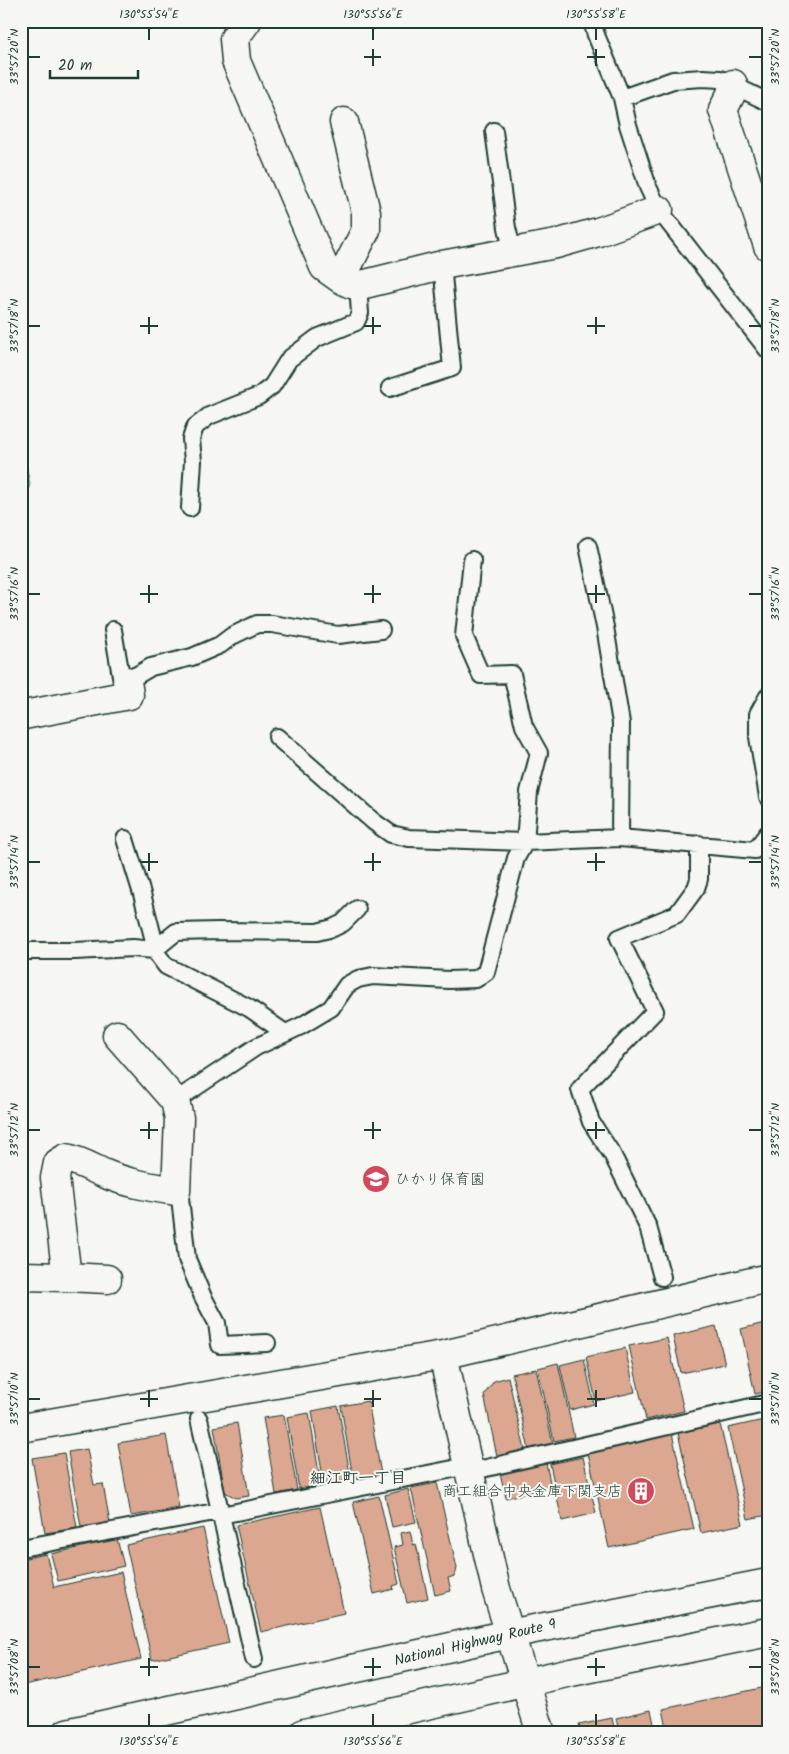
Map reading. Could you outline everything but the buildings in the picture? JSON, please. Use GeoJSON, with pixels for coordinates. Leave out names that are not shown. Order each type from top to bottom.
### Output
{"type":"FeatureCollection","features":[{"type":"Feature","properties":{"kind":"main road"},"geometry":{"type":"LineString","coordinates":[[247,21],[234,39],[236,61],[324,267],[349,282],[556,244],[598,232],[659,210]]}},
{"type":"Feature","properties":{"kind":"main road"},"geometry":{"type":"LineString","coordinates":[[733,84],[731,94],[722,110],[768,246]]}},
{"type":"Feature","properties":{"kind":"main road"},"geometry":{"type":"LineString","coordinates":[[344,122],[366,212],[366,230],[349,282]]}},
{"type":"Feature","properties":{"kind":"main road"},"geometry":{"type":"LineString","coordinates":[[21,712],[24,715],[129,694],[127,681]]}},
{"type":"Feature","properties":{"kind":"main road"},"geometry":{"type":"LineString","coordinates":[[68,1277],[55,1178],[58,1163],[66,1158],[78,1160],[103,1173],[139,1185],[176,1191],[178,1118],[175,1101],[117,1035]]}},
{"type":"Feature","properties":{"kind":"main road"},"geometry":{"type":"LineString","coordinates":[[21,1276],[107,1279]]}},
{"type":"Feature","properties":{"kind":"main road"},"geometry":{"type":"LineString","coordinates":[[21,1428],[443,1355],[506,1338],[768,1278]]}},
{"type":"Feature","properties":{"kind":"main road"},"geometry":{"type":"LineString","coordinates":[[443,1355],[496,1589],[541,1733]]}},
{"type":"Feature","properties":{"kind":"main road","name":"National Highway Route 9"},"geometry":{"type":"LineString","coordinates":[[67,1733],[509,1634],[768,1583]]}},
{"type":"Feature","properties":{"kind":"main road"},"geometry":{"type":"LineString","coordinates":[[304,1733],[580,1670],[768,1632]]}},
{"type":"Feature","properties":{"kind":"lane"},"geometry":{"type":"LineString","coordinates":[[592,21],[622,98],[630,134],[648,186],[659,210],[768,350]]}},
{"type":"Feature","properties":{"kind":"lane"},"geometry":{"type":"LineString","coordinates":[[622,98],[673,80],[703,78],[720,79],[768,102]]}},
{"type":"Feature","properties":{"kind":"lane"},"geometry":{"type":"LineString","coordinates":[[494,131],[512,252]]}},
{"type":"Feature","properties":{"kind":"lane"},"geometry":{"type":"LineString","coordinates":[[390,388],[452,368],[442,265]]}},
{"type":"Feature","properties":{"kind":"lane"},"geometry":{"type":"LineString","coordinates":[[190,508],[193,461],[191,439],[195,428],[209,416],[259,396],[272,386],[289,359],[317,338],[356,322],[360,313],[349,282]]}},
{"type":"Feature","properties":{"kind":"lane"},"geometry":{"type":"LineString","coordinates":[[588,546],[606,627],[621,723],[620,838]]}},
{"type":"Feature","properties":{"kind":"lane"},"geometry":{"type":"LineString","coordinates":[[175,1101],[256,1048],[285,1032],[301,1026],[331,1008],[347,985],[358,979],[373,976],[448,980],[476,979],[486,972],[516,858],[525,842],[529,792],[539,753],[524,726],[512,674],[481,675],[464,636],[472,560]]}},
{"type":"Feature","properties":{"kind":"lane"},"geometry":{"type":"LineString","coordinates":[[113,630],[121,676],[127,681],[151,666],[192,657],[220,645],[232,636],[257,624],[272,624],[338,635],[380,630]]}},
{"type":"Feature","properties":{"kind":"lane"},"geometry":{"type":"LineString","coordinates":[[768,696],[758,714],[758,738],[768,797]]}},
{"type":"Feature","properties":{"kind":"lane"},"geometry":{"type":"LineString","coordinates":[[277,737],[374,822],[391,834],[410,838],[525,842],[620,838],[761,851],[768,833]]}},
{"type":"Feature","properties":{"kind":"lane"},"geometry":{"type":"LineString","coordinates":[[125,839],[142,894],[153,937],[154,950],[166,966],[249,1008],[285,1032]]}},
{"type":"Feature","properties":{"kind":"lane"},"geometry":{"type":"LineString","coordinates":[[662,1277],[648,1227],[612,1154],[591,1122],[580,1088],[655,1011],[619,938],[677,914],[696,888],[699,880],[699,844]]}},
{"type":"Feature","properties":{"kind":"lane"},"geometry":{"type":"LineString","coordinates":[[21,951],[133,948],[154,950],[176,932],[317,932],[334,928],[343,923],[357,909]]}},
{"type":"Feature","properties":{"kind":"lane"},"geometry":{"type":"LineString","coordinates":[[176,1191],[180,1198],[187,1258],[203,1297],[217,1323],[220,1345],[267,1343]]}},
{"type":"Feature","properties":{"kind":"lane"},"geometry":{"type":"LineString","coordinates":[[21,1548],[469,1469],[768,1403]]}},
{"type":"Feature","properties":{"kind":"lane"},"geometry":{"type":"LineString","coordinates":[[199,1419],[254,1659]]}},
{"type":"Feature","properties":{"kind":"green space"},"geometry":{"type":"Polygon","coordinates":[[[21,438],[30,484],[21,526],[21,438]]]}},
{"type":"Feature","properties":{"kind":"place","name":"ひかり保育園"},"geometry":{"type":"Point","coordinates":[376,1179]}},
{"type":"Feature","properties":{"kind":"place","name":"商工組合中央金庫下関支店"},"geometry":{"type":"Point","coordinates":[641,1491]}},
{"type":"Feature","properties":{"kind":"district","name":"細江町一丁目"},"geometry":{"type":"Point","coordinates":[358,1477]}}]}
